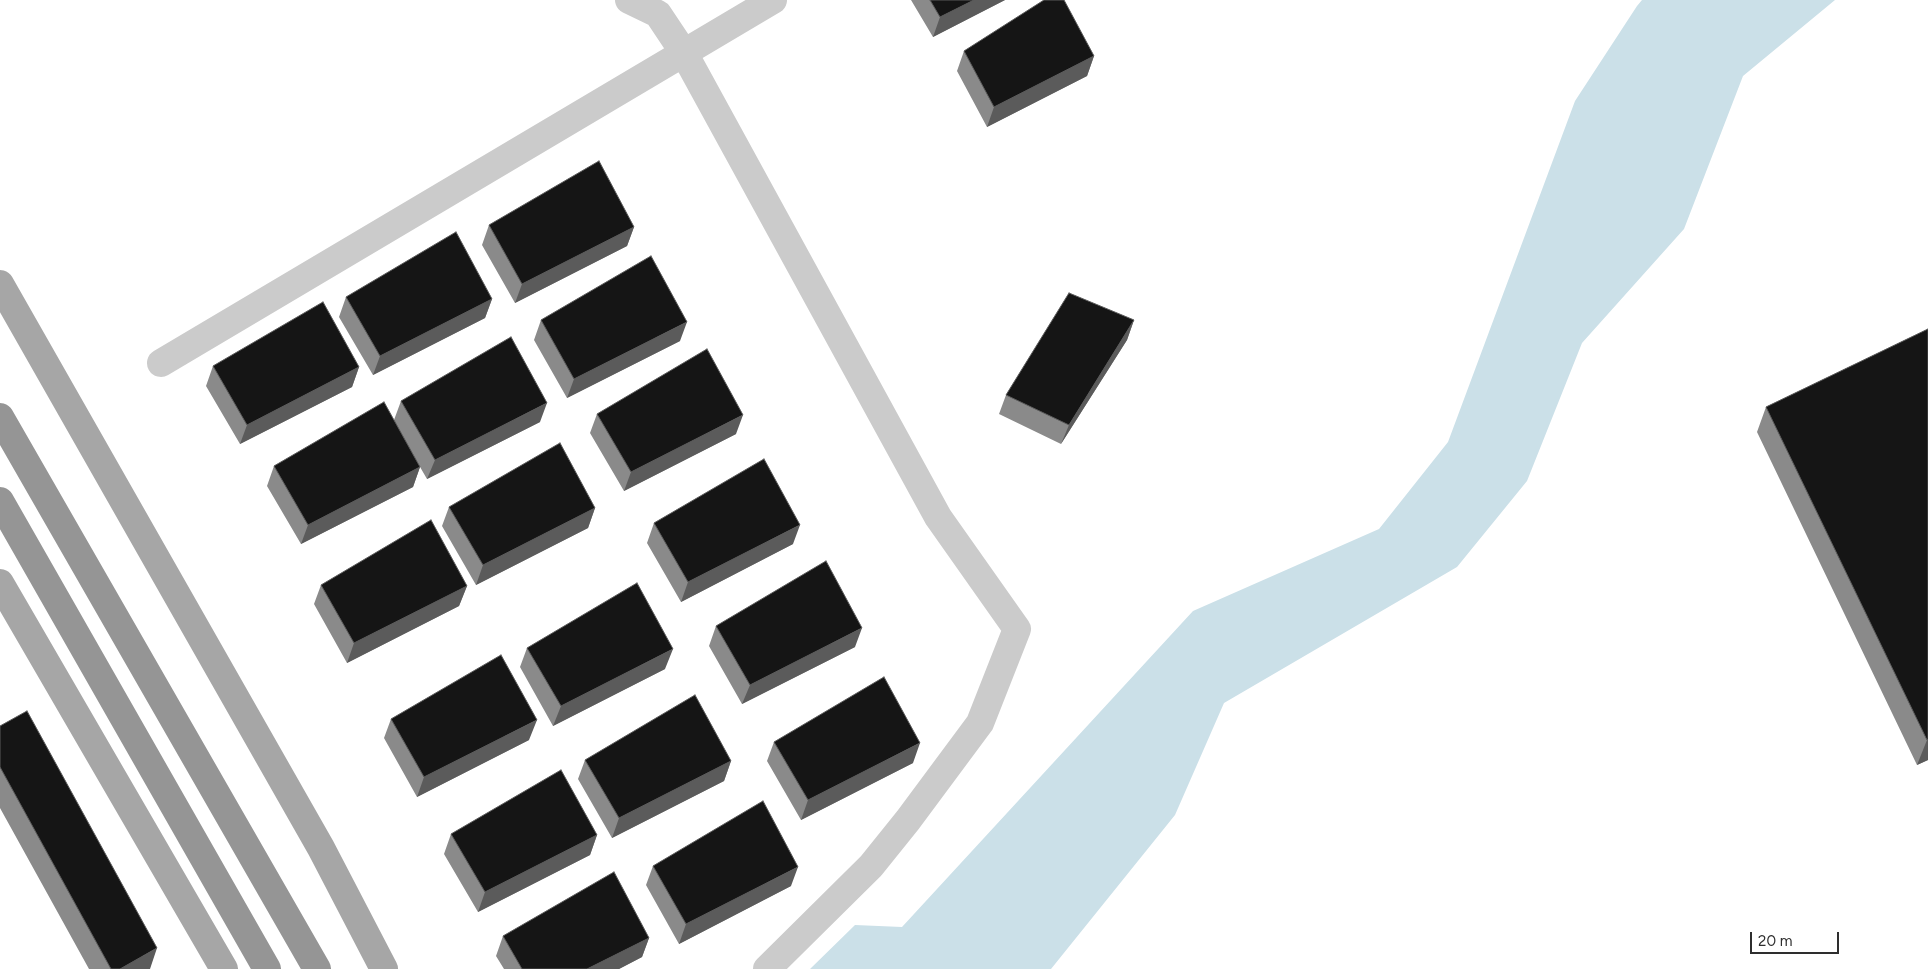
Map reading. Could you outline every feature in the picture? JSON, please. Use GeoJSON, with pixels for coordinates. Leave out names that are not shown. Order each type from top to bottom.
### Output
{"type":"FeatureCollection","features":[{"type":"Feature","properties":{"kind":"highway"},"geometry":{"type":"LineString","coordinates":[[0,417],[317,969]]}},
{"type":"Feature","properties":{"kind":"highway"},"geometry":{"type":"LineString","coordinates":[[0,502],[267,969]]}},
{"type":"Feature","properties":{"kind":"main road"},"geometry":{"type":"LineString","coordinates":[[0,284],[322,848],[384,969]]}},
{"type":"Feature","properties":{"kind":"main road"},"geometry":{"type":"LineString","coordinates":[[0,583],[224,969]]}},
{"type":"Feature","properties":{"kind":"street"},"geometry":{"type":"LineString","coordinates":[[629,0],[658,14],[684,52],[938,517],[1017,629],[980,723],[969,738],[871,866],[767,969]]}},
{"type":"Feature","properties":{"kind":"street"},"geometry":{"type":"LineString","coordinates":[[161,363],[772,0]]}},
{"type":"Feature","properties":{"kind":"water"},"geometry":{"type":"Polygon","coordinates":[[[1642,0],[1835,0],[1743,76],[1684,229],[1582,343],[1527,481],[1457,567],[1224,703],[1175,815],[1051,969],[810,969],[855,925],[902,927],[1193,611],[1379,529],[1448,442],[1575,101],[1642,0]]]}},
{"type":"Feature","properties":{"kind":"building"},"geometry":{"type":"Polygon","coordinates":[[[930,0],[974,0],[940,17],[930,0]]]}},
{"type":"Feature","properties":{"kind":"building"},"geometry":{"type":"Polygon","coordinates":[[[1044,0],[1064,0],[1094,56],[994,107],[964,51],[1044,0]]]}},
{"type":"Feature","properties":{"kind":"building"},"geometry":{"type":"Polygon","coordinates":[[[599,161],[634,227],[522,284],[489,225],[599,161]]]}},
{"type":"Feature","properties":{"kind":"building"},"geometry":{"type":"Polygon","coordinates":[[[456,232],[492,299],[380,356],[346,297],[456,232]]]}},
{"type":"Feature","properties":{"kind":"building"},"geometry":{"type":"Polygon","coordinates":[[[651,256],[687,322],[574,379],[541,320],[651,256]]]}},
{"type":"Feature","properties":{"kind":"building"},"geometry":{"type":"Polygon","coordinates":[[[1069,293],[1134,320],[1069,425],[1006,395],[1069,293]]]}},
{"type":"Feature","properties":{"kind":"building"},"geometry":{"type":"Polygon","coordinates":[[[323,302],[359,367],[247,425],[213,366],[323,302]]]}},
{"type":"Feature","properties":{"kind":"building"},"geometry":{"type":"Polygon","coordinates":[[[1928,329],[1928,739],[1927,740],[1766,407],[1928,329]]]}},
{"type":"Feature","properties":{"kind":"building"},"geometry":{"type":"Polygon","coordinates":[[[511,337],[547,403],[435,460],[401,401],[511,337]]]}},
{"type":"Feature","properties":{"kind":"building"},"geometry":{"type":"Polygon","coordinates":[[[707,349],[743,415],[631,472],[597,414],[707,349]]]}},
{"type":"Feature","properties":{"kind":"building"},"geometry":{"type":"Polygon","coordinates":[[[384,402],[420,467],[308,525],[274,466],[384,402]]]}},
{"type":"Feature","properties":{"kind":"building"},"geometry":{"type":"Polygon","coordinates":[[[560,443],[595,508],[483,565],[449,507],[560,443]]]}},
{"type":"Feature","properties":{"kind":"building"},"geometry":{"type":"Polygon","coordinates":[[[764,459],[800,525],[688,582],[654,523],[764,459]]]}},
{"type":"Feature","properties":{"kind":"building"},"geometry":{"type":"Polygon","coordinates":[[[431,520],[467,586],[354,643],[321,585],[431,520]]]}},
{"type":"Feature","properties":{"kind":"building"},"geometry":{"type":"Polygon","coordinates":[[[826,561],[862,628],[750,685],[716,626],[826,561]]]}},
{"type":"Feature","properties":{"kind":"building"},"geometry":{"type":"Polygon","coordinates":[[[637,583],[673,649],[561,706],[527,648],[637,583]]]}},
{"type":"Feature","properties":{"kind":"building"},"geometry":{"type":"Polygon","coordinates":[[[501,655],[537,720],[424,777],[391,719],[501,655]]]}},
{"type":"Feature","properties":{"kind":"building"},"geometry":{"type":"Polygon","coordinates":[[[884,677],[920,743],[808,800],[774,742],[884,677]]]}},
{"type":"Feature","properties":{"kind":"building"},"geometry":{"type":"Polygon","coordinates":[[[695,695],[731,761],[619,818],[585,760],[695,695]]]}},
{"type":"Feature","properties":{"kind":"building"},"geometry":{"type":"Polygon","coordinates":[[[27,711],[157,948],[120,969],[111,969],[0,767],[0,726],[27,711]]]}},
{"type":"Feature","properties":{"kind":"building"},"geometry":{"type":"Polygon","coordinates":[[[561,770],[597,835],[485,892],[451,834],[561,770]]]}},
{"type":"Feature","properties":{"kind":"building"},"geometry":{"type":"Polygon","coordinates":[[[763,801],[798,867],[686,924],[653,866],[763,801]]]}},
{"type":"Feature","properties":{"kind":"building"},"geometry":{"type":"Polygon","coordinates":[[[614,872],[649,938],[587,969],[522,969],[503,936],[614,872]]]}}]}
